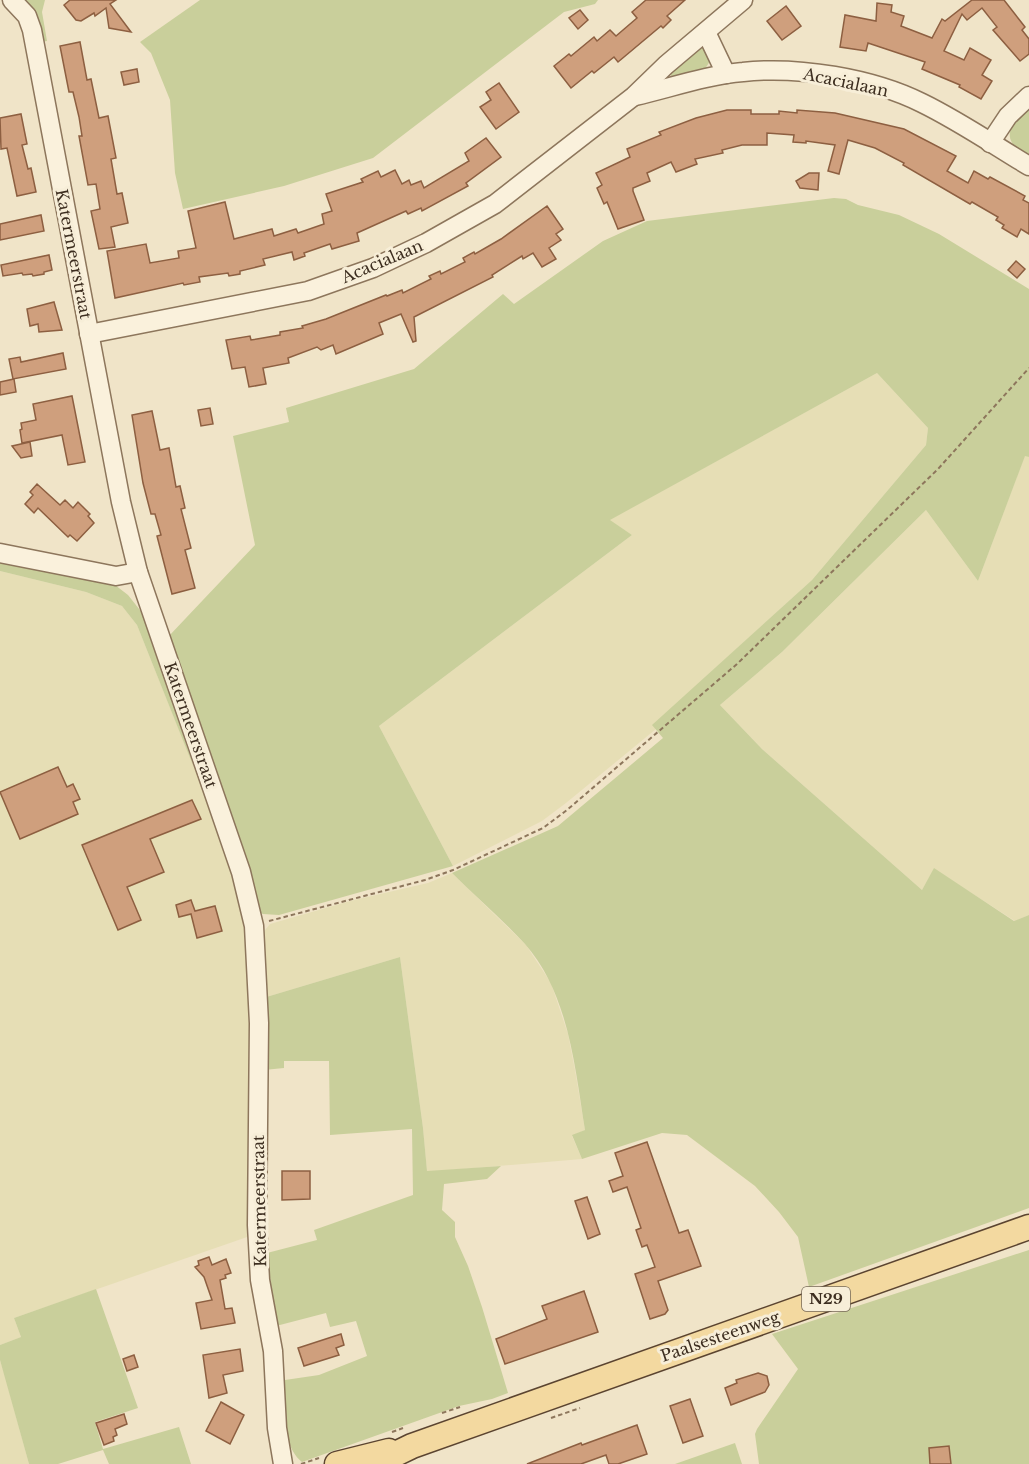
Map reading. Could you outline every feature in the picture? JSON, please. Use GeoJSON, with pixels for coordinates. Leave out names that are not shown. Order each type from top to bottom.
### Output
{"type":"FeatureCollection","features":[{"type":"Feature","properties":{"kind":"main road","name":"Paalsesteenweg"},"geometry":{"type":"LineString","coordinates":[[338,1464],[412,1446],[1029,1227]]}},
{"type":"Feature","properties":{"kind":"main road","name":"Paalsesteenweg"},"geometry":{"type":"LineString","coordinates":[[375,1464],[412,1446]]}},
{"type":"Feature","properties":{"kind":"street","name":"Katermeerstraat"},"geometry":{"type":"LineString","coordinates":[[12,0],[27,16],[32,30],[121,502],[138,572],[241,872],[254,926],[259,1023],[257,1225],[260,1280],[273,1350],[278,1428],[283,1464]]}},
{"type":"Feature","properties":{"kind":"street","name":"Acacialaan"},"geometry":{"type":"LineString","coordinates":[[89,334],[308,291],[373,268],[426,243],[495,204],[634,96],[666,65],[743,0]]}},
{"type":"Feature","properties":{"kind":"street"},"geometry":{"type":"LineString","coordinates":[[706,32],[726,74]]}},
{"type":"Feature","properties":{"kind":"street","name":"Acacialaan"},"geometry":{"type":"LineString","coordinates":[[634,96],[726,74],[771,70],[838,77],[884,88],[922,103],[1029,166]]}},
{"type":"Feature","properties":{"kind":"street"},"geometry":{"type":"LineString","coordinates":[[990,143],[1008,116],[1029,96]]}},
{"type":"Feature","properties":{"kind":"street"},"geometry":{"type":"LineString","coordinates":[[0,554],[116,576],[138,572]]}},
{"type":"Feature","properties":{"kind":"path"},"geometry":{"type":"LineString","coordinates":[[254,926],[280,917],[425,880],[453,870],[543,828],[737,664],[938,469],[1029,368]]}},
{"type":"Feature","properties":{"kind":"shaded area"},"geometry":{"type":"Polygon","coordinates":[[[877,373],[928,428],[926,445],[812,580],[653,725],[656,729],[566,803],[542,821],[453,866],[379,726],[632,535],[609,520],[877,373]]]}},
{"type":"Feature","properties":{"kind":"shaded area"},"geometry":{"type":"Polygon","coordinates":[[[1025,455],[1029,457],[1029,915],[1015,921],[934,869],[922,890],[762,749],[720,705],[782,652],[926,510],[978,581],[1025,455]]]}},
{"type":"Feature","properties":{"kind":"shaded area"},"geometry":{"type":"Polygon","coordinates":[[[0,571],[86,592],[122,606],[137,625],[216,822],[240,900],[247,944],[251,1019],[250,1236],[14,1318],[21,1337],[0,1345],[0,571]]]}},
{"type":"Feature","properties":{"kind":"shaded area"},"geometry":{"type":"Polygon","coordinates":[[[452,873],[526,945],[551,983],[568,1034],[575,1070],[585,1130],[572,1136],[582,1159],[427,1172],[400,957],[263,998],[260,936],[270,924],[350,901],[428,883],[452,873]]]}},
{"type":"Feature","properties":{"kind":"shaded area"},"geometry":{"type":"Polygon","coordinates":[[[0,1360],[5,1376],[29,1464],[0,1464],[0,1360]]]}},
{"type":"Feature","properties":{"kind":"green space"},"geometry":{"type":"Polygon","coordinates":[[[24,0],[45,0],[42,12],[47,41],[41,42],[24,0]]]}},
{"type":"Feature","properties":{"kind":"green space"},"geometry":{"type":"Polygon","coordinates":[[[200,0],[598,0],[595,4],[564,12],[373,158],[284,186],[183,209],[175,173],[170,100],[151,53],[140,42],[200,0]]]}},
{"type":"Feature","properties":{"kind":"green space"},"geometry":{"type":"Polygon","coordinates":[[[699,46],[704,48],[710,61],[705,69],[673,78],[669,73],[699,46]]]}},
{"type":"Feature","properties":{"kind":"green space"},"geometry":{"type":"Polygon","coordinates":[[[1029,106],[1029,157],[1013,145],[1010,133],[1016,120],[1029,106]]]}},
{"type":"Feature","properties":{"kind":"green space"},"geometry":{"type":"Polygon","coordinates":[[[834,198],[846,199],[858,205],[899,215],[939,234],[1029,289],[1029,457],[1025,456],[978,581],[926,510],[782,652],[720,705],[762,749],[922,890],[934,868],[1014,921],[1029,915],[1029,1208],[809,1287],[798,1237],[779,1212],[755,1186],[687,1135],[662,1133],[582,1159],[572,1135],[585,1130],[578,1082],[568,1032],[552,985],[525,944],[452,873],[558,826],[663,738],[652,725],[812,580],[926,445],[928,428],[877,373],[610,520],[632,535],[379,726],[453,866],[279,915],[256,911],[168,637],[255,545],[233,436],[289,422],[286,408],[414,369],[503,294],[514,304],[603,241],[647,221],[834,198]]]}},
{"type":"Feature","properties":{"kind":"green space"},"geometry":{"type":"Polygon","coordinates":[[[0,559],[115,585],[128,595],[143,614],[194,768],[137,625],[122,606],[86,592],[0,571],[0,559]]]}},
{"type":"Feature","properties":{"kind":"green space"},"geometry":{"type":"Polygon","coordinates":[[[400,957],[427,1171],[501,1166],[487,1179],[444,1184],[442,1210],[455,1222],[455,1237],[482,1307],[508,1393],[459,1406],[302,1462],[290,1445],[287,1435],[285,1380],[319,1375],[367,1356],[356,1321],[330,1327],[326,1313],[276,1326],[267,1253],[317,1240],[314,1230],[413,1195],[412,1129],[330,1135],[329,1061],[284,1061],[284,1068],[264,1070],[263,998],[400,957]]]}},
{"type":"Feature","properties":{"kind":"green space"},"geometry":{"type":"Polygon","coordinates":[[[1029,1250],[1029,1464],[759,1464],[755,1434],[757,1429],[798,1369],[772,1334],[1029,1250]]]}},
{"type":"Feature","properties":{"kind":"green space"},"geometry":{"type":"Polygon","coordinates":[[[96,1289],[138,1408],[95,1422],[103,1449],[179,1427],[191,1464],[109,1464],[103,1450],[58,1464],[29,1464],[0,1360],[0,1345],[21,1337],[14,1318],[96,1289]]]}},
{"type":"Feature","properties":{"kind":"green space"},"geometry":{"type":"Polygon","coordinates":[[[735,1443],[742,1464],[675,1464],[735,1443]]]}},
{"type":"Feature","properties":{"kind":"building"},"geometry":{"type":"Polygon","coordinates":[[[70,0],[116,0],[110,4],[131,32],[109,28],[106,8],[95,16],[94,13],[81,21],[76,20],[64,5],[70,0]]]}},
{"type":"Feature","properties":{"kind":"building"},"geometry":{"type":"Polygon","coordinates":[[[646,0],[685,0],[667,16],[671,20],[663,28],[661,26],[618,62],[614,57],[571,88],[554,66],[569,54],[571,56],[594,37],[597,41],[610,30],[616,36],[637,18],[632,12],[646,0]]]}},
{"type":"Feature","properties":{"kind":"building"},"geometry":{"type":"Polygon","coordinates":[[[972,0],[1004,0],[1025,27],[1022,30],[1029,39],[1029,54],[1020,61],[993,30],[997,27],[982,8],[967,20],[962,14],[944,51],[964,60],[970,48],[991,60],[982,75],[992,81],[981,99],[959,87],[960,85],[922,69],[925,62],[868,43],[866,51],[840,47],[845,15],[876,21],[877,3],[892,5],[891,12],[904,16],[901,26],[932,38],[942,19],[945,21],[972,0]]]}},
{"type":"Feature","properties":{"kind":"building"},"geometry":{"type":"Polygon","coordinates":[[[786,6],[801,26],[782,40],[767,21],[786,6]]]}},
{"type":"Feature","properties":{"kind":"building"},"geometry":{"type":"Polygon","coordinates":[[[580,10],[588,20],[578,29],[569,18],[580,10]]]}},
{"type":"Feature","properties":{"kind":"building"},"geometry":{"type":"Polygon","coordinates":[[[80,42],[87,80],[91,79],[99,118],[108,116],[116,158],[111,159],[117,194],[122,193],[128,223],[111,227],[115,247],[99,249],[91,211],[100,209],[96,184],[88,185],[79,136],[82,136],[79,117],[73,92],[69,92],[60,46],[80,42]]]}},
{"type":"Feature","properties":{"kind":"building"},"geometry":{"type":"Polygon","coordinates":[[[137,69],[139,82],[124,85],[121,72],[137,69]]]}},
{"type":"Feature","properties":{"kind":"building"},"geometry":{"type":"Polygon","coordinates":[[[499,83],[519,112],[496,129],[480,107],[491,100],[486,92],[499,83]]]}},
{"type":"Feature","properties":{"kind":"building"},"geometry":{"type":"Polygon","coordinates":[[[727,110],[751,110],[751,114],[779,114],[779,111],[797,113],[797,110],[835,113],[904,129],[956,156],[947,171],[968,183],[974,171],[1025,196],[1023,200],[1029,203],[1029,234],[1021,229],[1017,237],[1002,228],[1004,225],[996,220],[998,217],[972,202],[970,204],[903,165],[904,163],[875,148],[848,140],[839,174],[828,171],[835,145],[806,141],[806,143],[793,142],[794,135],[767,133],[767,145],[742,145],[722,150],[723,153],[695,159],[697,164],[676,172],[671,162],[647,173],[650,181],[633,188],[644,220],[618,229],[607,202],[604,204],[597,188],[602,185],[596,173],[630,157],[627,149],[661,135],[659,132],[696,118],[727,110]]]}},
{"type":"Feature","properties":{"kind":"building"},"geometry":{"type":"Polygon","coordinates":[[[21,114],[27,144],[22,145],[28,169],[31,168],[36,192],[17,196],[7,148],[1,149],[0,118],[21,114]]]}},
{"type":"Feature","properties":{"kind":"building"},"geometry":{"type":"Polygon","coordinates":[[[486,138],[501,157],[466,183],[468,186],[422,211],[421,208],[408,214],[406,211],[357,233],[359,241],[332,249],[330,244],[304,253],[305,256],[294,260],[292,252],[263,259],[265,265],[240,271],[240,274],[229,276],[228,273],[199,277],[200,282],[184,285],[183,283],[115,298],[107,251],[146,244],[150,263],[179,258],[178,251],[196,248],[188,211],[225,202],[234,239],[272,229],[274,236],[296,229],[298,233],[324,224],[322,214],[332,211],[326,194],[363,182],[361,179],[378,171],[381,177],[395,170],[402,184],[409,180],[411,185],[421,181],[424,188],[469,161],[465,153],[486,138]]]}},
{"type":"Feature","properties":{"kind":"building"},"geometry":{"type":"Polygon","coordinates":[[[809,173],[819,173],[818,190],[800,188],[796,181],[809,173]]]}},
{"type":"Feature","properties":{"kind":"building"},"geometry":{"type":"Polygon","coordinates":[[[547,206],[563,229],[556,234],[561,240],[549,248],[556,259],[542,267],[533,253],[523,259],[522,256],[492,275],[493,277],[414,317],[416,341],[413,342],[401,314],[379,323],[383,334],[336,354],[333,345],[321,350],[317,347],[288,358],[289,363],[263,368],[266,384],[249,387],[245,367],[232,369],[226,340],[250,336],[251,340],[280,335],[280,332],[303,328],[302,326],[386,295],[402,290],[403,293],[431,279],[429,276],[440,271],[441,274],[465,262],[463,258],[501,239],[547,206]]]}},
{"type":"Feature","properties":{"kind":"building"},"geometry":{"type":"Polygon","coordinates":[[[41,215],[44,231],[0,240],[0,224],[41,215]]]}},
{"type":"Feature","properties":{"kind":"building"},"geometry":{"type":"Polygon","coordinates":[[[49,255],[52,270],[44,274],[33,276],[22,273],[3,276],[1,265],[49,255]]]}},
{"type":"Feature","properties":{"kind":"building"},"geometry":{"type":"Polygon","coordinates":[[[1016,261],[1025,269],[1017,278],[1008,270],[1016,261]]]}},
{"type":"Feature","properties":{"kind":"building"},"geometry":{"type":"Polygon","coordinates":[[[54,302],[62,330],[39,332],[38,324],[30,326],[27,309],[54,302]]]}},
{"type":"Feature","properties":{"kind":"building"},"geometry":{"type":"Polygon","coordinates":[[[63,353],[66,369],[13,379],[9,359],[20,357],[21,362],[63,353]]]}},
{"type":"Feature","properties":{"kind":"building"},"geometry":{"type":"Polygon","coordinates":[[[14,379],[16,392],[0,395],[0,382],[14,379]]]}},
{"type":"Feature","properties":{"kind":"building"},"geometry":{"type":"Polygon","coordinates":[[[72,396],[85,462],[68,465],[62,435],[22,443],[20,430],[22,429],[21,423],[36,420],[33,404],[72,396]]]}},
{"type":"Feature","properties":{"kind":"building"},"geometry":{"type":"Polygon","coordinates":[[[210,408],[213,424],[201,426],[198,410],[210,408]]]}},
{"type":"Feature","properties":{"kind":"building"},"geometry":{"type":"Polygon","coordinates":[[[152,411],[160,450],[169,448],[176,487],[180,486],[185,508],[181,509],[191,548],[185,550],[195,588],[172,594],[157,536],[161,535],[155,514],[151,514],[143,483],[132,415],[152,411]]]}},
{"type":"Feature","properties":{"kind":"building"},"geometry":{"type":"Polygon","coordinates":[[[30,442],[32,456],[21,458],[12,446],[30,442]]]}},
{"type":"Feature","properties":{"kind":"building"},"geometry":{"type":"Polygon","coordinates":[[[37,484],[60,505],[65,500],[73,508],[78,502],[90,514],[88,516],[94,523],[77,541],[70,535],[68,537],[38,508],[34,513],[25,504],[33,495],[30,492],[37,484]]]}},
{"type":"Feature","properties":{"kind":"building"},"geometry":{"type":"Polygon","coordinates":[[[58,767],[67,787],[73,784],[80,799],[73,802],[78,814],[20,839],[0,792],[58,767]]]}},
{"type":"Feature","properties":{"kind":"building"},"geometry":{"type":"Polygon","coordinates":[[[192,800],[201,819],[150,839],[164,872],[127,887],[141,920],[118,930],[82,845],[192,800]]]}},
{"type":"Feature","properties":{"kind":"building"},"geometry":{"type":"Polygon","coordinates":[[[191,900],[195,911],[215,906],[222,931],[197,938],[191,914],[179,917],[176,905],[191,900]]]}},
{"type":"Feature","properties":{"kind":"building"},"geometry":{"type":"Polygon","coordinates":[[[647,1142],[679,1233],[688,1230],[701,1266],[658,1281],[668,1310],[665,1314],[650,1319],[635,1274],[655,1267],[647,1245],[642,1247],[636,1230],[641,1228],[627,1187],[613,1192],[609,1181],[623,1176],[615,1153],[647,1142]]]}},
{"type":"Feature","properties":{"kind":"building"},"geometry":{"type":"Polygon","coordinates":[[[282,1171],[310,1171],[310,1199],[282,1200],[282,1171]]]}},
{"type":"Feature","properties":{"kind":"building"},"geometry":{"type":"Polygon","coordinates":[[[587,1197],[600,1234],[588,1239],[575,1201],[587,1197]]]}},
{"type":"Feature","properties":{"kind":"building"},"geometry":{"type":"Polygon","coordinates":[[[209,1257],[212,1265],[226,1259],[231,1273],[220,1280],[225,1309],[232,1308],[235,1323],[201,1329],[196,1303],[212,1300],[204,1277],[195,1267],[199,1265],[198,1261],[209,1257]]]}},
{"type":"Feature","properties":{"kind":"building"},"geometry":{"type":"Polygon","coordinates":[[[584,1291],[598,1332],[505,1364],[496,1339],[547,1319],[542,1306],[584,1291]]]}},
{"type":"Feature","properties":{"kind":"building"},"geometry":{"type":"Polygon","coordinates":[[[341,1334],[344,1345],[336,1348],[339,1355],[304,1366],[298,1348],[341,1334]]]}},
{"type":"Feature","properties":{"kind":"building"},"geometry":{"type":"Polygon","coordinates":[[[240,1349],[243,1371],[223,1375],[227,1393],[209,1398],[203,1355],[240,1349]]]}},
{"type":"Feature","properties":{"kind":"building"},"geometry":{"type":"Polygon","coordinates":[[[134,1355],[138,1367],[127,1371],[123,1359],[134,1355]]]}},
{"type":"Feature","properties":{"kind":"building"},"geometry":{"type":"Polygon","coordinates":[[[758,1373],[767,1376],[769,1385],[765,1392],[731,1405],[725,1388],[737,1383],[736,1380],[758,1373]]]}},
{"type":"Feature","properties":{"kind":"building"},"geometry":{"type":"Polygon","coordinates":[[[690,1399],[703,1436],[683,1443],[670,1406],[690,1399]]]}},
{"type":"Feature","properties":{"kind":"building"},"geometry":{"type":"Polygon","coordinates":[[[221,1402],[244,1415],[230,1444],[206,1431],[221,1402]]]}},
{"type":"Feature","properties":{"kind":"building"},"geometry":{"type":"Polygon","coordinates":[[[124,1414],[127,1424],[115,1429],[117,1435],[113,1437],[114,1441],[104,1445],[96,1423],[124,1414]]]}},
{"type":"Feature","properties":{"kind":"building"},"geometry":{"type":"Polygon","coordinates":[[[637,1425],[647,1454],[618,1464],[609,1464],[606,1455],[581,1464],[527,1464],[581,1443],[582,1445],[637,1425]]]}},
{"type":"Feature","properties":{"kind":"building"},"geometry":{"type":"Polygon","coordinates":[[[949,1446],[951,1464],[930,1464],[929,1448],[949,1446]]]}}]}
